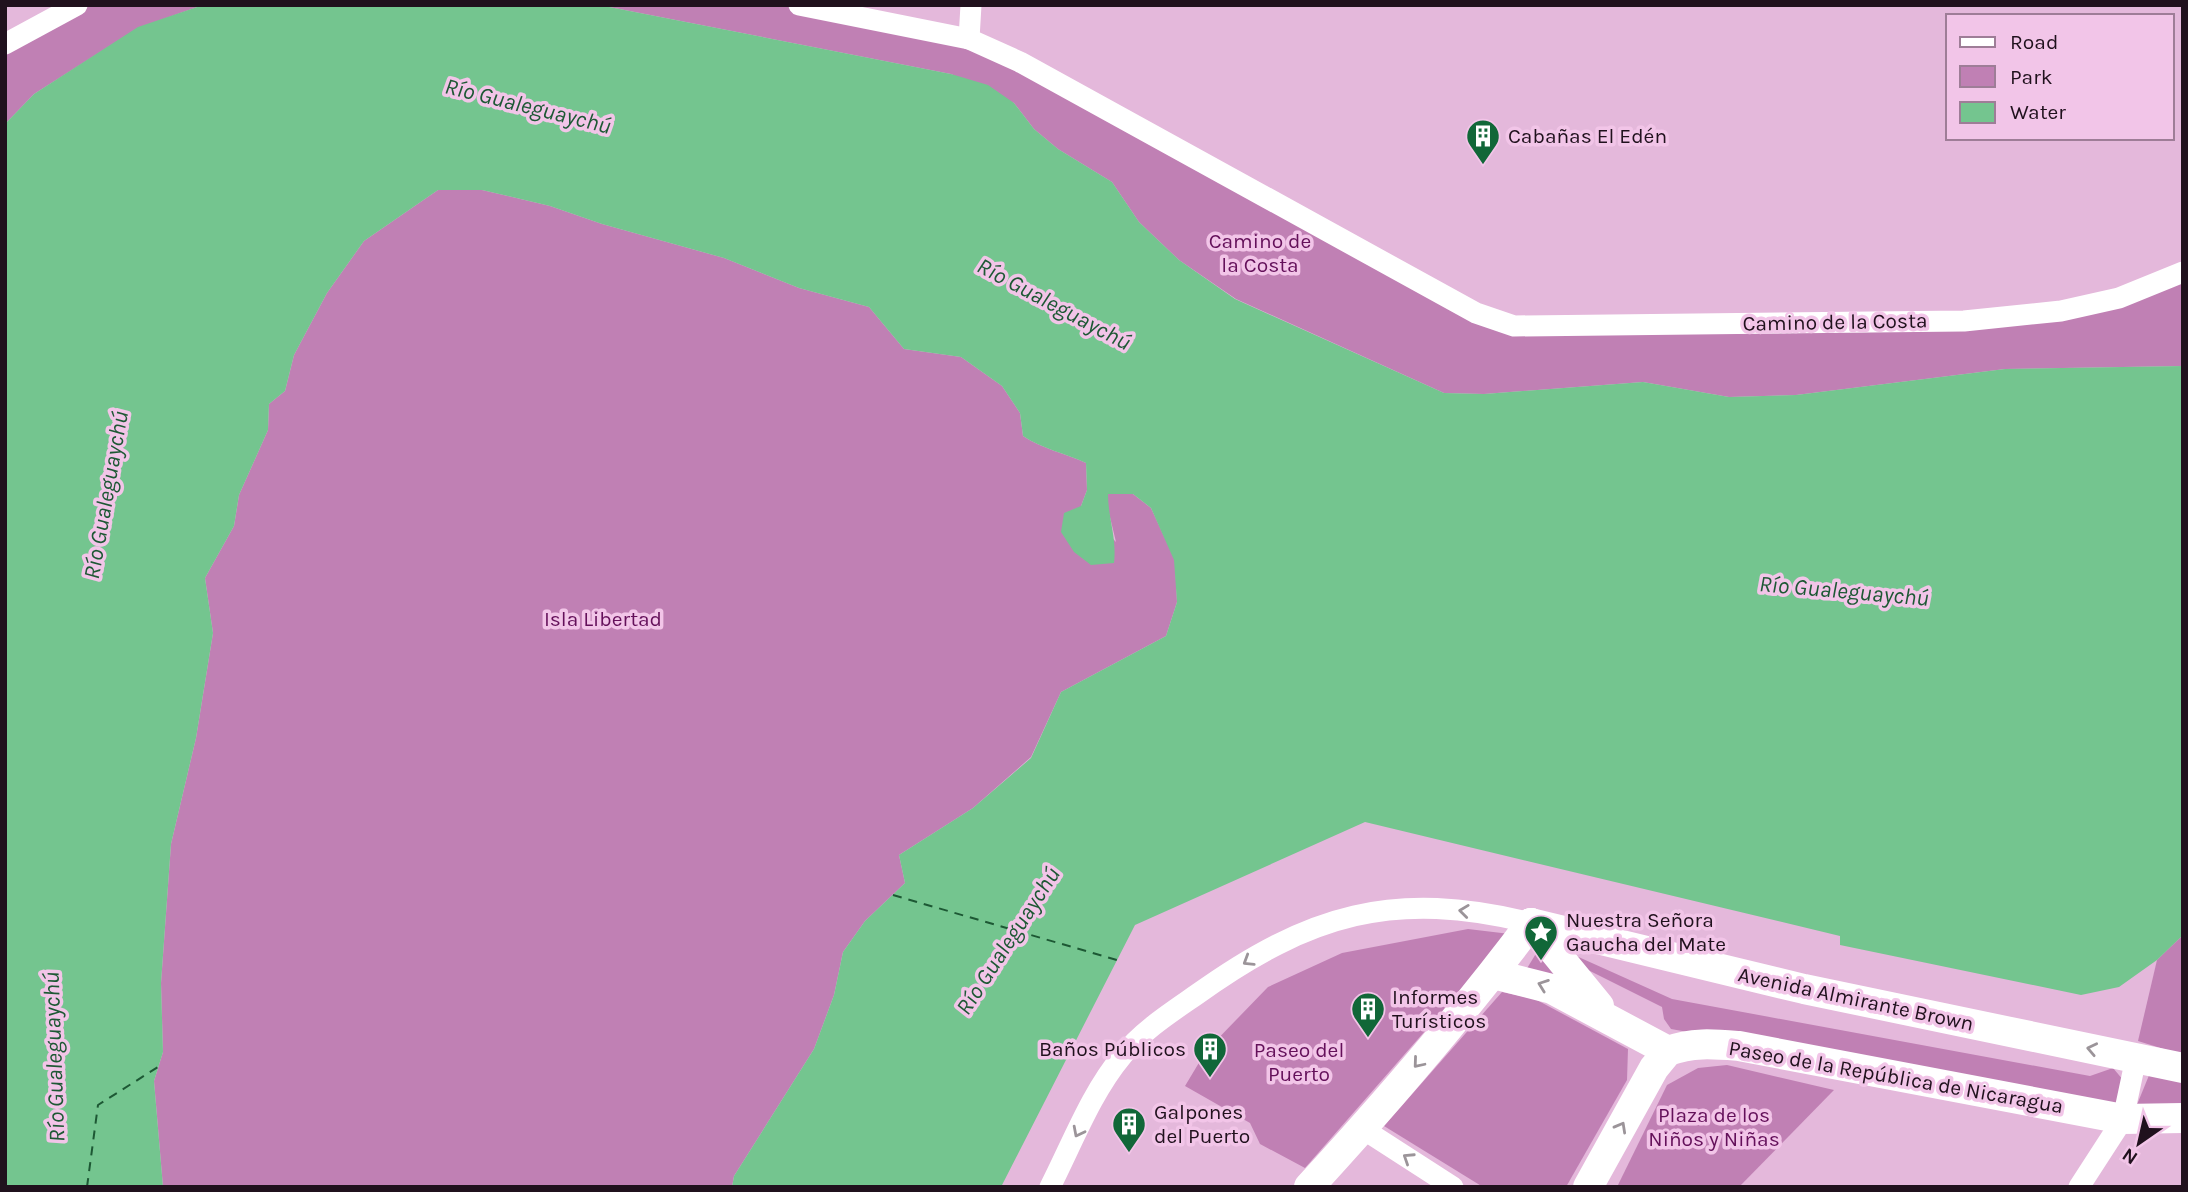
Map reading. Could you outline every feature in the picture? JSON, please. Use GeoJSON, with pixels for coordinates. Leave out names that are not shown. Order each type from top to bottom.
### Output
{"type":"FeatureCollection","features":[{"type":"Feature","properties":{"kind":"main road"},"geometry":{"type":"LineString","coordinates":[[1309,1187],[1363,1129],[1493,974],[1531,923],[1609,1017]]}},
{"type":"Feature","properties":{"kind":"main road","name":"Avenida Almirante Brown"},"geometry":{"type":"LineString","coordinates":[[1531,923],[1804,989],[2183,1068]]}},
{"type":"Feature","properties":{"kind":"main road"},"geometry":{"type":"LineString","coordinates":[[1493,974],[1535,982],[1609,1017],[1668,1051],[1654,1068],[1587,1187]]}},
{"type":"Feature","properties":{"kind":"main road","name":"Paseo de la República de Nicaragua"},"geometry":{"type":"LineString","coordinates":[[1668,1051],[1684,1045],[1708,1043],[1739,1046],[2123,1119]]}},
{"type":"Feature","properties":{"kind":"main road"},"geometry":{"type":"LineString","coordinates":[[2123,1119],[2183,1118]]}},
{"type":"Feature","properties":{"kind":"street"},"geometry":{"type":"LineString","coordinates":[[5,44],[77,5]]}},
{"type":"Feature","properties":{"kind":"street","name":"Camino de la Costa"},"geometry":{"type":"LineString","coordinates":[[799,5],[969,39],[1020,62],[1476,313],[1514,326],[1964,321],[2061,311],[2119,298],[2183,272]]}},
{"type":"Feature","properties":{"kind":"street"},"geometry":{"type":"LineString","coordinates":[[969,39],[971,5]]}},
{"type":"Feature","properties":{"kind":"street"},"geometry":{"type":"LineString","coordinates":[[1050,1187],[1107,1077],[1132,1044],[1208,986],[1270,947],[1327,922],[1366,911],[1412,907],[1449,909],[1531,923]]}},
{"type":"Feature","properties":{"kind":"street"},"geometry":{"type":"LineString","coordinates":[[2079,1187],[2123,1119],[2136,1058]]}},
{"type":"Feature","properties":{"kind":"street"},"geometry":{"type":"LineString","coordinates":[[1363,1129],[1453,1187]]}},
{"type":"Feature","properties":{"kind":"green space"},"geometry":{"type":"Polygon","coordinates":[[[77,5],[203,5],[138,28],[34,94],[5,124],[5,44],[77,5]]]}},
{"type":"Feature","properties":{"kind":"green space","name":"Camino de la Costa"},"geometry":{"type":"Polygon","coordinates":[[[599,5],[799,5],[969,39],[1514,326],[2061,311],[2183,272],[2183,366],[2005,369],[1796,395],[1729,397],[1643,382],[1484,394],[1444,393],[1236,299],[1179,260],[1139,222],[1112,182],[1058,149],[1034,129],[1014,103],[951,74],[599,5]]]}},
{"type":"Feature","properties":{"kind":"green space","name":"Isla Libertad"},"geometry":{"type":"Polygon","coordinates":[[[438,190],[482,190],[550,206],[602,224],[724,258],[799,288],[869,307],[904,349],[961,357],[1002,386],[1020,413],[1023,436],[1086,463],[1087,490],[1081,506],[1116,542],[1108,509],[1108,493],[1133,494],[1151,508],[1175,560],[1177,602],[1166,636],[1061,692],[1031,757],[973,808],[899,855],[905,883],[865,921],[843,952],[834,995],[814,1049],[734,1176],[732,1187],[163,1187],[154,1081],[163,1052],[161,983],[171,844],[196,738],[213,633],[205,578],[234,526],[239,495],[268,430],[269,404],[285,391],[294,355],[327,293],[364,241],[438,190]]]}},
{"type":"Feature","properties":{"kind":"green space","name":"Paseo del Puerto"},"geometry":{"type":"Polygon","coordinates":[[[1468,929],[1510,934],[1305,1168],[1260,1144],[1250,1123],[1185,1086],[1206,1051],[1268,987],[1342,953],[1468,929]]]}},
{"type":"Feature","properties":{"kind":"green space"},"geometry":{"type":"Polygon","coordinates":[[[2183,935],[2183,1055],[2138,1041],[2157,960],[2183,935]]]}},
{"type":"Feature","properties":{"kind":"green space"},"geometry":{"type":"Polygon","coordinates":[[[1540,947],[1568,984],[1526,970],[1540,947]]]}},
{"type":"Feature","properties":{"kind":"green space"},"geometry":{"type":"Polygon","coordinates":[[[1563,950],[1672,999],[2090,1076],[2113,1068],[2124,1081],[2122,1094],[2115,1104],[2107,1107],[1671,1029],[1664,1019],[1662,1007],[1578,965],[1563,950]]]}},
{"type":"Feature","properties":{"kind":"green space"},"geometry":{"type":"Polygon","coordinates":[[[1502,992],[1535,999],[1628,1049],[1627,1080],[1566,1187],[1483,1187],[1384,1126],[1502,992]]]}},
{"type":"Feature","properties":{"kind":"green space","name":"Plaza de los Niños y Niñas"},"geometry":{"type":"Polygon","coordinates":[[[1727,1065],[1834,1090],[1739,1187],[1617,1187],[1667,1085],[1698,1068],[1727,1065]]]}},
{"type":"Feature","properties":{"kind":"green space"},"geometry":{"type":"Polygon","coordinates":[[[2152,1068],[2183,1077],[2183,1112],[2134,1112],[2152,1068]]]}},
{"type":"Feature","properties":{"kind":"water","name":"Río Gualeguaychú"},"geometry":{"type":"Polygon","coordinates":[[[203,5],[599,5],[951,74],[988,85],[1014,103],[1034,129],[1058,149],[1112,182],[1139,222],[1179,260],[1235,299],[1444,393],[1484,394],[1643,382],[1729,397],[1796,395],[2005,369],[2183,366],[2183,935],[2157,960],[2119,987],[2081,995],[1840,945],[1840,936],[1365,822],[1135,925],[1001,1187],[732,1187],[734,1176],[814,1049],[834,995],[843,952],[865,921],[905,883],[899,855],[973,808],[1031,758],[1061,692],[1166,636],[1177,602],[1174,560],[1151,508],[1133,494],[1108,494],[1114,563],[1091,565],[1074,552],[1061,532],[1064,513],[1081,506],[1087,490],[1086,463],[1023,436],[1020,413],[1002,386],[961,357],[904,349],[869,307],[799,288],[724,258],[602,224],[550,206],[482,190],[438,190],[364,241],[327,293],[294,355],[285,391],[269,404],[268,430],[239,495],[234,526],[205,578],[213,633],[196,738],[171,844],[161,983],[163,1052],[154,1081],[163,1187],[5,1187],[5,124],[34,94],[138,27],[203,5]]]}},
{"type":"Feature","properties":{"kind":"ferry route"},"geometry":{"type":"LineString","coordinates":[[893,895],[1117,960]]}},
{"type":"Feature","properties":{"kind":"ferry route"},"geometry":{"type":"LineString","coordinates":[[87,1187],[98,1105],[158,1067]]}},
{"type":"Feature","properties":{"kind":"place","name":"Cabañas El Edén"},"geometry":{"type":"Point","coordinates":[1483,166]}},
{"type":"Feature","properties":{"kind":"place","name":"Nuestra Señora Gaucha del Mate"},"geometry":{"type":"Point","coordinates":[1541,962]}},
{"type":"Feature","properties":{"kind":"place","name":"Informes Turísticos"},"geometry":{"type":"Point","coordinates":[1368,1039]}},
{"type":"Feature","properties":{"kind":"place","name":"Baños Públicos"},"geometry":{"type":"Point","coordinates":[1210,1079]}},
{"type":"Feature","properties":{"kind":"place","name":"Galpones del Puerto"},"geometry":{"type":"Point","coordinates":[1129,1154]}}]}
